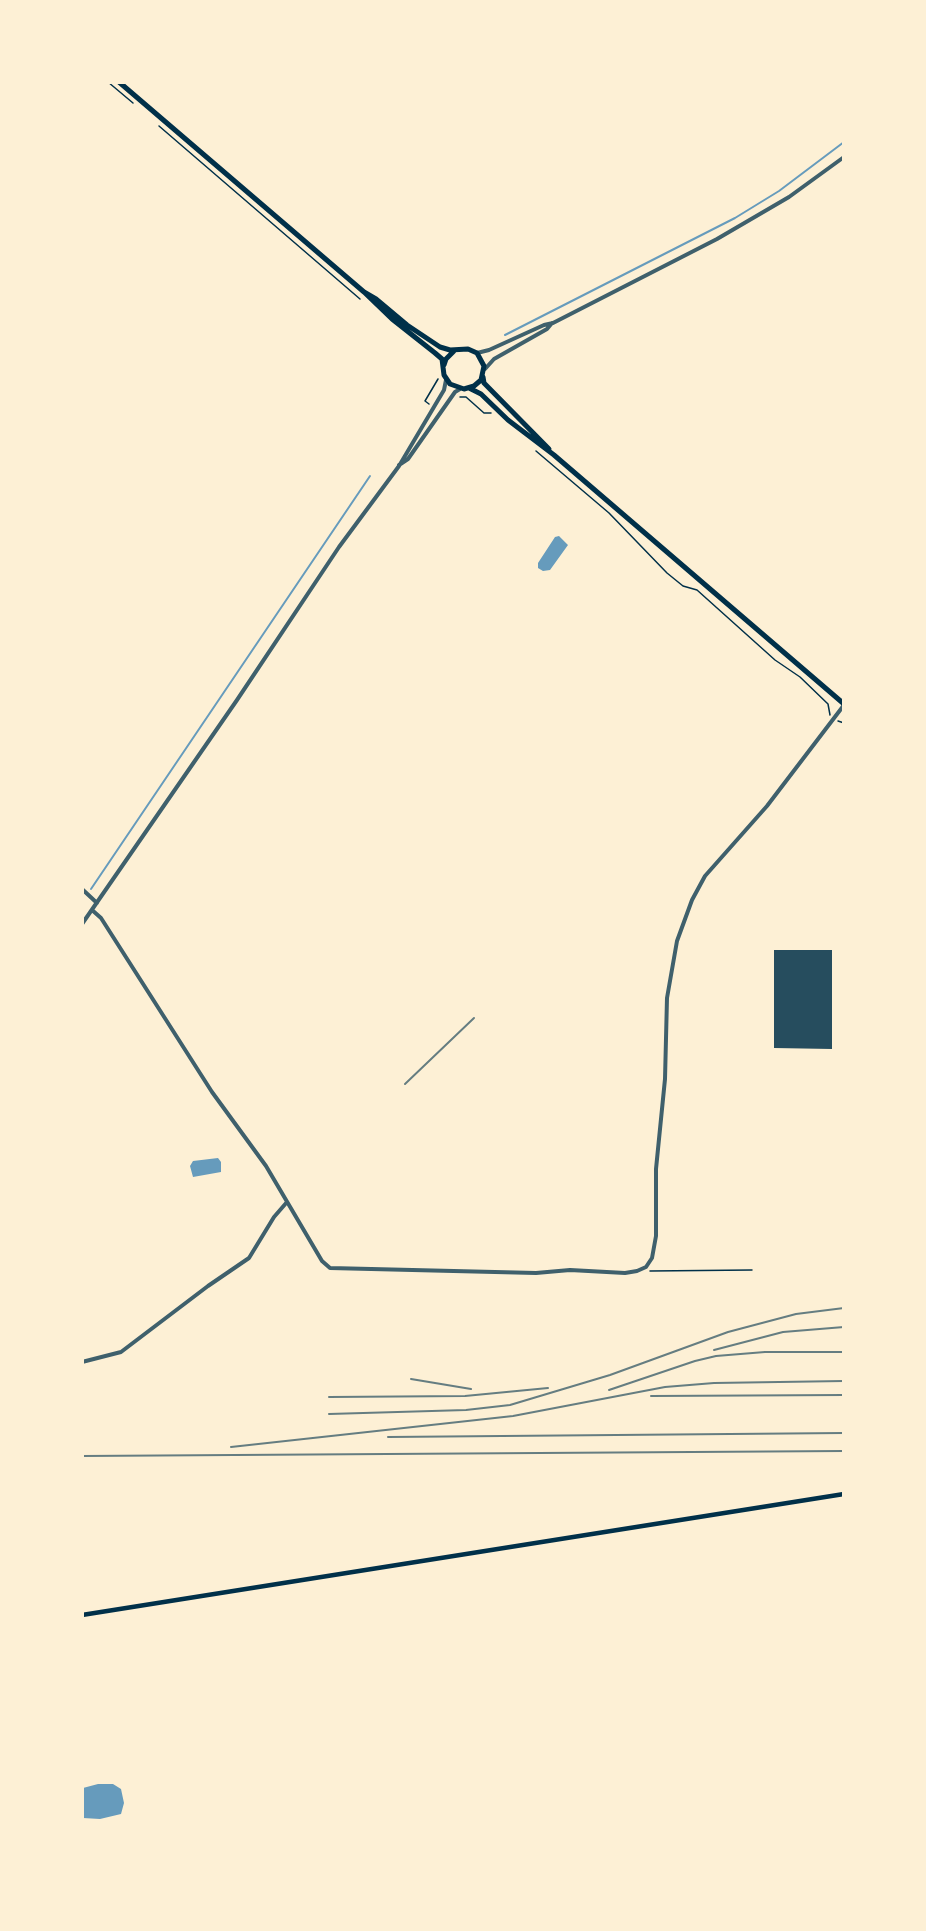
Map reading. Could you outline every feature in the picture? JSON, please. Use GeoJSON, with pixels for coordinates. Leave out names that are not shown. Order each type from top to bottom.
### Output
{"type":"FeatureCollection","features":[{"type":"Feature","properties":{"kind":"main road"},"geometry":{"type":"LineString","coordinates":[[119,82],[364,292],[392,319],[442,359],[446,380],[459,389],[469,388],[478,384],[483,373]]}},
{"type":"Feature","properties":{"kind":"main road"},"geometry":{"type":"LineString","coordinates":[[364,292],[440,347],[454,351],[468,349],[477,353],[483,361],[484,383],[554,455]]}},
{"type":"Feature","properties":{"kind":"main road"},"geometry":{"type":"LineString","coordinates":[[444,365],[446,359],[454,351]]}},
{"type":"Feature","properties":{"kind":"main road"},"geometry":{"type":"LineString","coordinates":[[469,388],[481,394],[508,420],[554,455],[843,704]]}},
{"type":"Feature","properties":{"kind":"main road"},"geometry":{"type":"LineString","coordinates":[[82,1615],[843,1494]]}},
{"type":"Feature","properties":{"kind":"street"},"geometry":{"type":"LineString","coordinates":[[477,353],[553,323],[717,239],[771,209],[843,157]]}},
{"type":"Feature","properties":{"kind":"street"},"geometry":{"type":"LineString","coordinates":[[483,373],[494,359],[547,329],[553,323]]}},
{"type":"Feature","properties":{"kind":"street"},"geometry":{"type":"LineString","coordinates":[[82,924],[225,718],[345,538],[399,466],[444,390],[446,380]]}},
{"type":"Feature","properties":{"kind":"street"},"geometry":{"type":"LineString","coordinates":[[399,466],[408,459],[459,389]]}},
{"type":"Feature","properties":{"kind":"street"},"geometry":{"type":"LineString","coordinates":[[92,910],[101,918],[212,1092],[266,1166],[322,1261],[330,1268],[536,1273],[570,1270],[625,1273],[637,1271],[646,1267],[652,1258],[656,1236],[656,1169],[665,1079],[667,998],[677,941],[692,900],[705,876],[757,820],[843,704]]}},
{"type":"Feature","properties":{"kind":"street"},"geometry":{"type":"LineString","coordinates":[[82,889],[97,903]]}},
{"type":"Feature","properties":{"kind":"street"},"geometry":{"type":"LineString","coordinates":[[82,1362],[121,1352],[249,1258],[274,1216],[287,1202]]}},
{"type":"Feature","properties":{"kind":"path"},"geometry":{"type":"LineString","coordinates":[[108,82],[134,104]]}},
{"type":"Feature","properties":{"kind":"path"},"geometry":{"type":"LineString","coordinates":[[160,127],[361,300]]}},
{"type":"Feature","properties":{"kind":"path"},"geometry":{"type":"LineString","coordinates":[[433,407],[425,401],[437,383],[438,375]]}},
{"type":"Feature","properties":{"kind":"path"},"geometry":{"type":"LineString","coordinates":[[457,398],[466,398],[483,412],[490,412],[496,418]]}},
{"type":"Feature","properties":{"kind":"path"},"geometry":{"type":"LineString","coordinates":[[537,452],[609,513],[667,573],[683,586],[697,590],[780,664],[800,677],[825,700],[828,704],[828,714],[843,723]]}},
{"type":"Feature","properties":{"kind":"path"},"geometry":{"type":"LineString","coordinates":[[637,1271],[752,1270]]}},
{"type":"Feature","properties":{"kind":"water"},"geometry":{"type":"Polygon","coordinates":[[[559,536],[568,545],[550,570],[543,571],[538,568],[538,563],[555,537],[559,536]]]}},
{"type":"Feature","properties":{"kind":"water"},"geometry":{"type":"Polygon","coordinates":[[[218,1158],[221,1162],[221,1172],[193,1177],[190,1166],[193,1161],[218,1158]]]}},
{"type":"Feature","properties":{"kind":"water"},"geometry":{"type":"Polygon","coordinates":[[[98,1784],[113,1784],[121,1789],[124,1803],[121,1814],[100,1819],[83,1818],[83,1788],[98,1784]]]}},
{"type":"Feature","properties":{"kind":"building"},"geometry":{"type":"Polygon","coordinates":[[[774,950],[832,950],[832,1049],[774,1048],[774,950]]]}},
{"type":"Feature","properties":{"kind":"waterway"},"geometry":{"type":"LineString","coordinates":[[505,335],[735,218],[779,191],[844,142]]}},
{"type":"Feature","properties":{"kind":"waterway"},"geometry":{"type":"LineString","coordinates":[[91,889],[370,476]]}},
{"type":"Feature","properties":{"kind":"railway"},"geometry":{"type":"LineString","coordinates":[[405,1084],[474,1018]]}},
{"type":"Feature","properties":{"kind":"railway"},"geometry":{"type":"LineString","coordinates":[[329,1414],[466,1410],[510,1405],[610,1375],[728,1332],[796,1314],[844,1308]]}},
{"type":"Feature","properties":{"kind":"railway"},"geometry":{"type":"LineString","coordinates":[[714,1350],[783,1332],[844,1327]]}},
{"type":"Feature","properties":{"kind":"railway"},"geometry":{"type":"LineString","coordinates":[[609,1390],[716,1356],[765,1352],[844,1352]]}},
{"type":"Feature","properties":{"kind":"railway"},"geometry":{"type":"LineString","coordinates":[[411,1379],[471,1389]]}},
{"type":"Feature","properties":{"kind":"railway"},"geometry":{"type":"LineString","coordinates":[[231,1447],[513,1416],[665,1387],[714,1383],[844,1381]]}},
{"type":"Feature","properties":{"kind":"railway"},"geometry":{"type":"LineString","coordinates":[[329,1397],[465,1396],[548,1388]]}},
{"type":"Feature","properties":{"kind":"railway"},"geometry":{"type":"LineString","coordinates":[[651,1396],[844,1395]]}},
{"type":"Feature","properties":{"kind":"railway"},"geometry":{"type":"LineString","coordinates":[[388,1437],[844,1433]]}},
{"type":"Feature","properties":{"kind":"railway"},"geometry":{"type":"LineString","coordinates":[[82,1456],[844,1451]]}}]}
